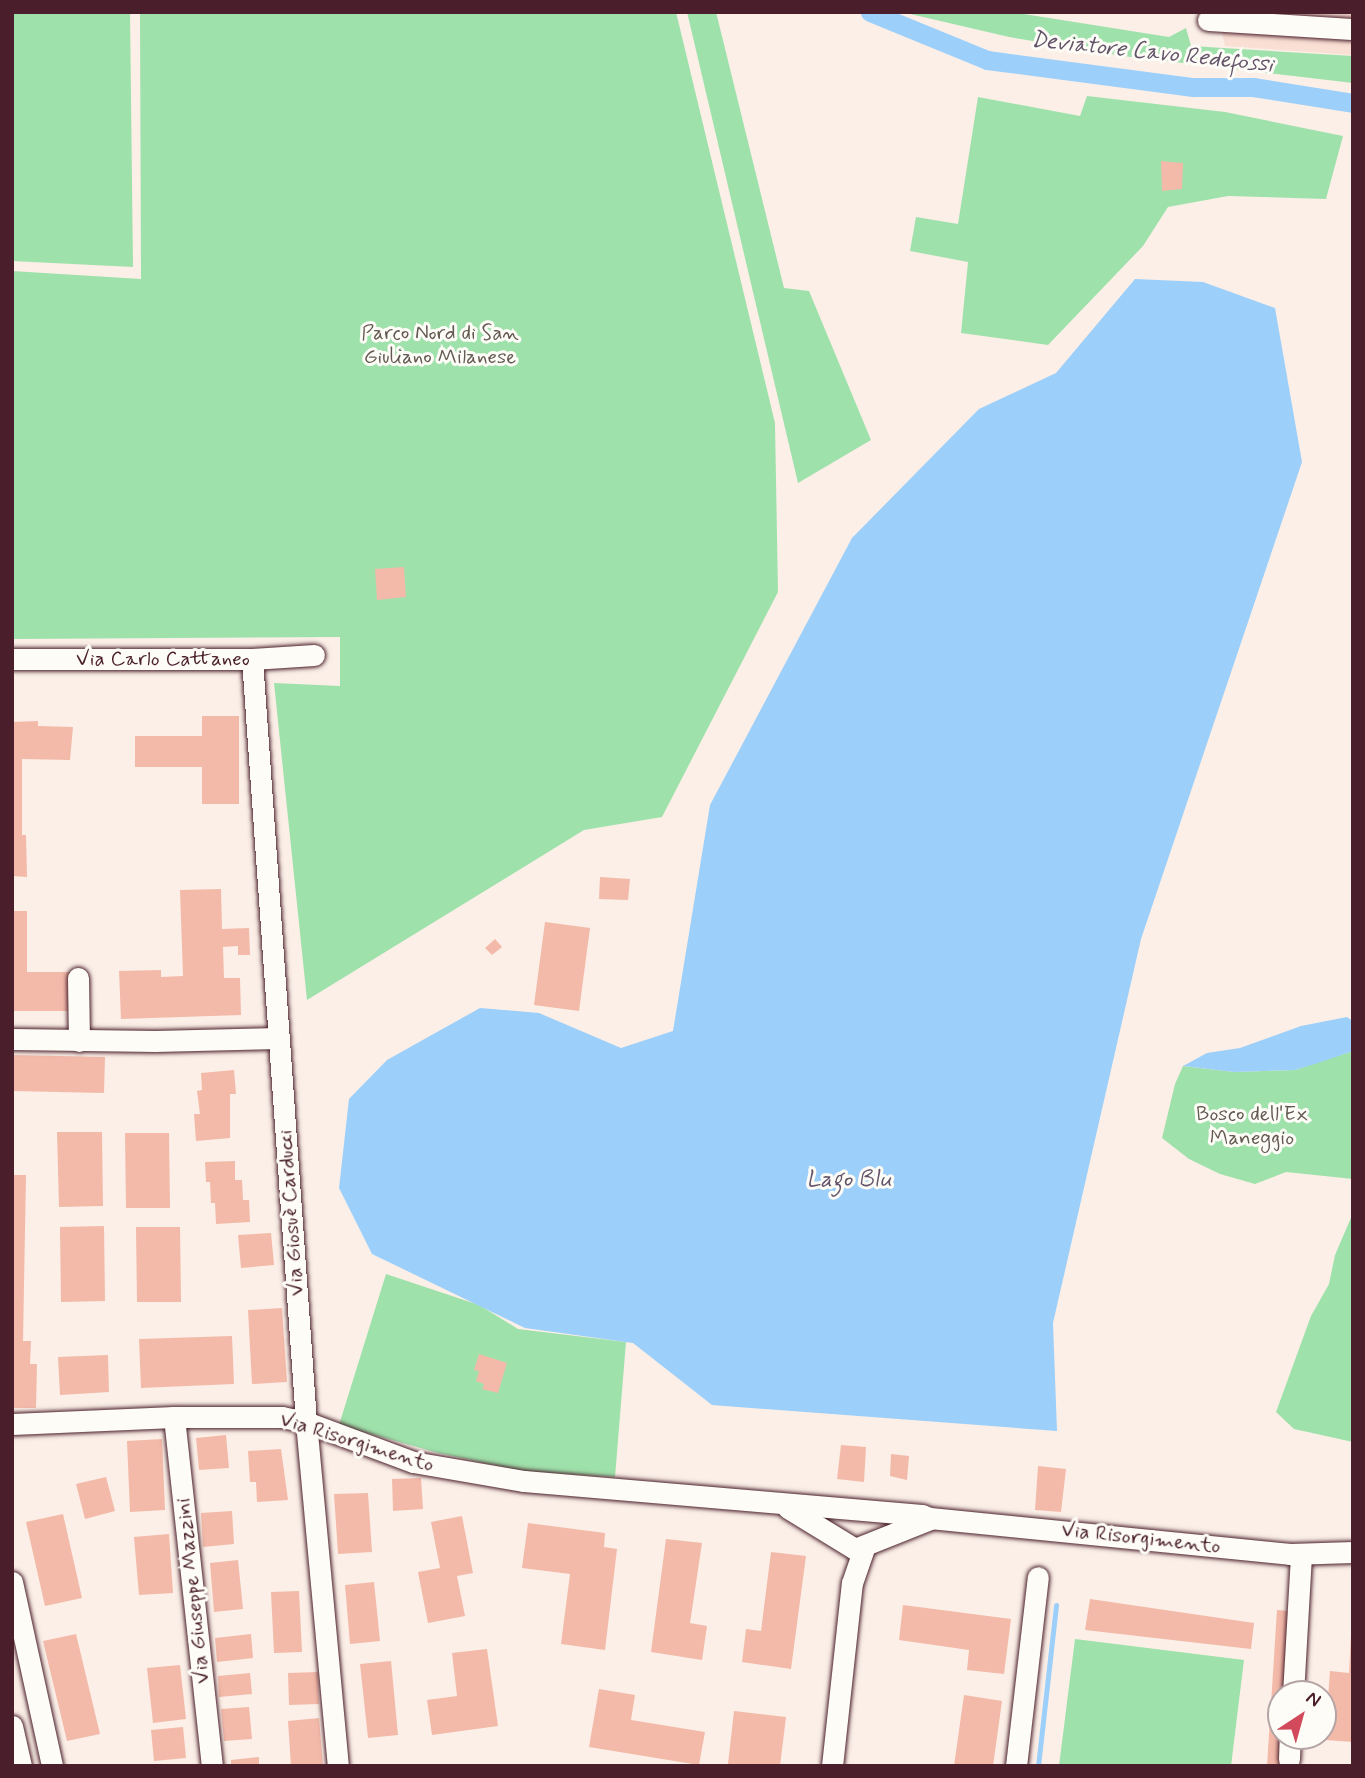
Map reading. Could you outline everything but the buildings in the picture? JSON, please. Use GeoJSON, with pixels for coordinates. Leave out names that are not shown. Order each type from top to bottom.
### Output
{"type":"FeatureCollection","features":[{"type":"Feature","properties":{"kind":"street"},"geometry":{"type":"LineString","coordinates":[[1200,14],[1353,29]]}},
{"type":"Feature","properties":{"kind":"street","name":"Via Carlo Cattaneo"},"geometry":{"type":"LineString","coordinates":[[12,659],[252,659],[314,656]]}},
{"type":"Feature","properties":{"kind":"street","name":"Via Giosuè Carducci"},"geometry":{"type":"LineString","coordinates":[[252,659],[306,1422],[338,1766]]}},
{"type":"Feature","properties":{"kind":"street"},"geometry":{"type":"LineString","coordinates":[[78,978],[79,1041]]}},
{"type":"Feature","properties":{"kind":"street"},"geometry":{"type":"LineString","coordinates":[[12,1040],[278,1038]]}},
{"type":"Feature","properties":{"kind":"street","name":"Via Risorgimento"},"geometry":{"type":"LineString","coordinates":[[12,1424],[265,1415],[306,1422],[402,1459],[457,1472],[1301,1554],[1353,1552]]}},
{"type":"Feature","properties":{"kind":"street","name":"Via Giuseppe Mazzini"},"geometry":{"type":"LineString","coordinates":[[174,1417],[212,1766]]}},
{"type":"Feature","properties":{"kind":"street","name":"Via Risorgimento"},"geometry":{"type":"LineString","coordinates":[[784,1505],[856,1544],[930,1518]]}},
{"type":"Feature","properties":{"kind":"street"},"geometry":{"type":"LineString","coordinates":[[832,1766],[856,1544],[876,1523],[858,1510],[839,1520],[856,1544]]}},
{"type":"Feature","properties":{"kind":"street"},"geometry":{"type":"LineString","coordinates":[[1294,1680],[1301,1554]]}},
{"type":"Feature","properties":{"kind":"street"},"geometry":{"type":"LineString","coordinates":[[1016,1766],[1038,1577]]}},
{"type":"Feature","properties":{"kind":"street"},"geometry":{"type":"LineString","coordinates":[[12,1581],[51,1762],[21,1766],[12,1726]]}},
{"type":"Feature","properties":{"kind":"street"},"geometry":{"type":"LineString","coordinates":[[1289,1750],[1289,1759]]}},
{"type":"Feature","properties":{"kind":"shaded area"},"geometry":{"type":"Polygon","coordinates":[[[1186,12],[1353,12],[1353,55],[1225,46],[1219,18],[1186,12]]]}},
{"type":"Feature","properties":{"kind":"green space"},"geometry":{"type":"Polygon","coordinates":[[[12,12],[130,12],[133,267],[12,261],[12,12]]]}},
{"type":"Feature","properties":{"kind":"green space","name":"Parco Nord di San Giuliano Milanese"},"geometry":{"type":"Polygon","coordinates":[[[140,12],[676,12],[775,423],[778,592],[662,817],[584,830],[307,1000],[274,683],[340,686],[340,637],[12,639],[12,271],[141,279],[140,12]]]}},
{"type":"Feature","properties":{"kind":"green space"},"geometry":{"type":"Polygon","coordinates":[[[687,12],[716,12],[784,288],[809,291],[871,440],[798,483],[687,12]]]}},
{"type":"Feature","properties":{"kind":"green space"},"geometry":{"type":"Polygon","coordinates":[[[1011,12],[1169,37],[1186,28],[1191,46],[1353,56],[1353,83],[1123,56],[1009,37],[906,13],[1011,12]]]}},
{"type":"Feature","properties":{"kind":"green space"},"geometry":{"type":"Polygon","coordinates":[[[1087,96],[1225,112],[1343,136],[1326,199],[1228,196],[1168,207],[1143,246],[1048,345],[961,333],[968,262],[910,251],[916,217],[958,224],[978,97],[1080,116],[1087,96]]]}},
{"type":"Feature","properties":{"kind":"green space","name":"Bosco dell'Ex Maneggio"},"geometry":{"type":"Polygon","coordinates":[[[1353,1051],[1353,1179],[1286,1172],[1255,1184],[1220,1174],[1189,1159],[1162,1138],[1175,1084],[1183,1066],[1234,1072],[1295,1070],[1353,1051]]]}},
{"type":"Feature","properties":{"kind":"green space"},"geometry":{"type":"Polygon","coordinates":[[[1353,1213],[1353,1442],[1294,1429],[1276,1412],[1311,1316],[1329,1284],[1335,1255],[1353,1213]]]}},
{"type":"Feature","properties":{"kind":"green space"},"geometry":{"type":"Polygon","coordinates":[[[386,1274],[479,1305],[518,1329],[626,1342],[615,1477],[521,1471],[438,1453],[339,1425],[386,1274]]]}},
{"type":"Feature","properties":{"kind":"green space"},"geometry":{"type":"Polygon","coordinates":[[[1075,1639],[1244,1660],[1231,1766],[1059,1766],[1075,1639]]]}},
{"type":"Feature","properties":{"kind":"water","name":"Lago Blu"},"geometry":{"type":"Polygon","coordinates":[[[1135,279],[1203,282],[1275,308],[1302,462],[1141,939],[1053,1323],[1057,1431],[712,1405],[633,1343],[525,1328],[372,1254],[339,1188],[349,1099],[387,1060],[480,1008],[539,1013],[621,1048],[673,1031],[710,805],[852,538],[979,409],[1056,373],[1135,279]]]}},
{"type":"Feature","properties":{"kind":"water"},"geometry":{"type":"Polygon","coordinates":[[[1347,1017],[1353,1021],[1353,1051],[1295,1070],[1234,1072],[1183,1066],[1207,1053],[1240,1048],[1301,1026],[1347,1017]]]}},
{"type":"Feature","properties":{"kind":"waterway","name":"Deviatore Cavo Redefossi"},"geometry":{"type":"LineString","coordinates":[[870,12],[987,60],[1193,87],[1253,87],[1353,103]]}},
{"type":"Feature","properties":{"kind":"waterway"},"geometry":{"type":"LineString","coordinates":[[1038,1766],[1056,1605]]}}]}
